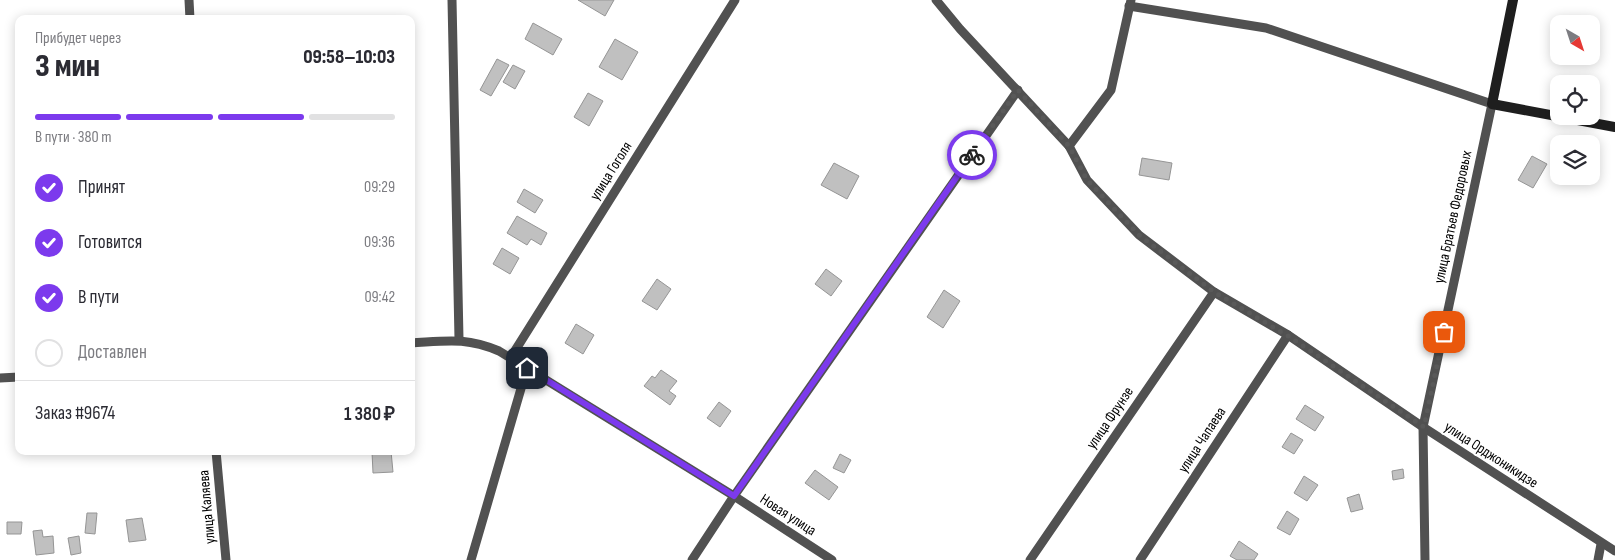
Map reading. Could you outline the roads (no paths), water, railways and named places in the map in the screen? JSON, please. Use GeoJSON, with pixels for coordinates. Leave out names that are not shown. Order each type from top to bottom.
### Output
{"type":"FeatureCollection","features":[{"type":"Feature","properties":{"kind":"main road","name":"улица Братьев Федоровых"},"geometry":{"type":"LineString","coordinates":[[1492,104],[1513,0]]}},
{"type":"Feature","properties":{"kind":"main road"},"geometry":{"type":"LineString","coordinates":[[1492,104],[1615,127]]}},
{"type":"Feature","properties":{"kind":"street"},"geometry":{"type":"LineString","coordinates":[[189,0],[190,15]]}},
{"type":"Feature","properties":{"kind":"street"},"geometry":{"type":"LineString","coordinates":[[452,0],[459,339]]}},
{"type":"Feature","properties":{"kind":"street","name":"улица Гоголя"},"geometry":{"type":"LineString","coordinates":[[511,357],[734,0]]}},
{"type":"Feature","properties":{"kind":"street","name":"улица Орджоникидзе"},"geometry":{"type":"LineString","coordinates":[[936,0],[960,29],[1069,146],[1087,180],[1139,235],[1214,292],[1288,336],[1601,544],[1615,551]]}},
{"type":"Feature","properties":{"kind":"street"},"geometry":{"type":"LineString","coordinates":[[1069,146],[1111,90],[1130,3],[1266,28],[1492,104]]}},
{"type":"Feature","properties":{"kind":"street"},"geometry":{"type":"LineString","coordinates":[[692,560],[734,496],[1018,90]]}},
{"type":"Feature","properties":{"kind":"street","name":"улица Братьев Федоровых"},"geometry":{"type":"LineString","coordinates":[[1425,560],[1424,427],[1492,104]]}},
{"type":"Feature","properties":{"kind":"street","name":"улица Фрунзе"},"geometry":{"type":"LineString","coordinates":[[1030,560],[1214,292]]}},
{"type":"Feature","properties":{"kind":"street","name":"улица Чапаева"},"geometry":{"type":"LineString","coordinates":[[1140,560],[1288,336]]}},
{"type":"Feature","properties":{"kind":"street","name":"Новая улица"},"geometry":{"type":"LineString","coordinates":[[415,343],[459,339],[485,345],[511,357],[734,496],[832,560]]}},
{"type":"Feature","properties":{"kind":"street"},"geometry":{"type":"LineString","coordinates":[[471,560],[527,368]]}},
{"type":"Feature","properties":{"kind":"street"},"geometry":{"type":"LineString","coordinates":[[0,378],[15,377]]}},
{"type":"Feature","properties":{"kind":"street","name":"улица Каляева"},"geometry":{"type":"LineString","coordinates":[[216,455],[226,560]]}},
{"type":"Feature","properties":{"kind":"street"},"geometry":{"type":"LineString","coordinates":[[1598,560],[1601,544]]}}]}
